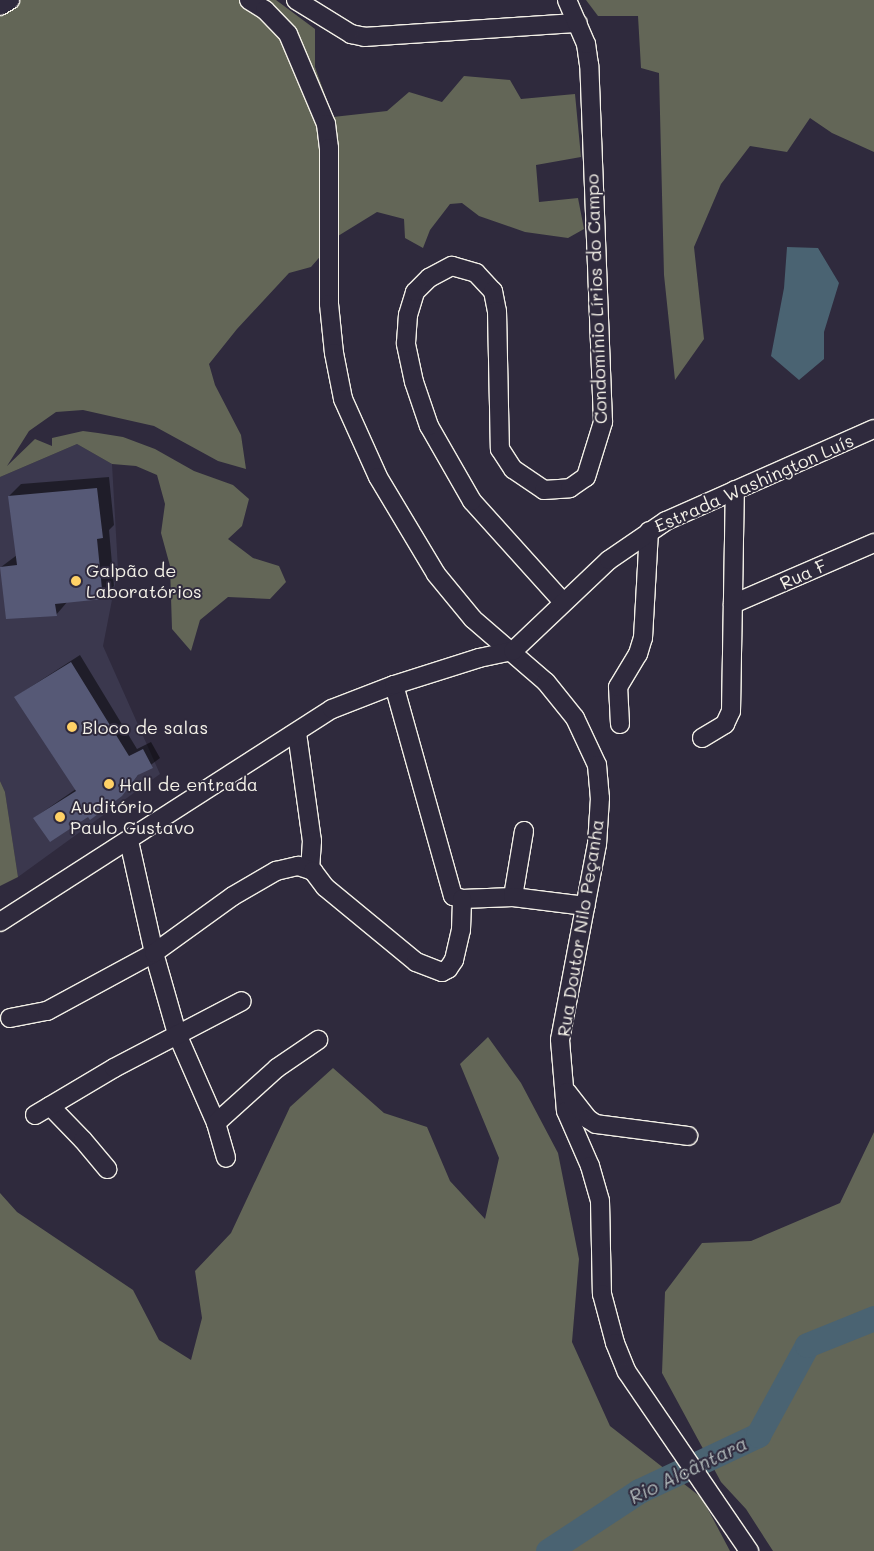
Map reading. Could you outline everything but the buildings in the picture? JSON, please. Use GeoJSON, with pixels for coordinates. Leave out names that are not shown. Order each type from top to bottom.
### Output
{"type":"FeatureCollection","features":[{"type":"Feature","properties":{"kind":"street"},"geometry":{"type":"LineString","coordinates":[[0,6],[10,0]]}},
{"type":"Feature","properties":{"kind":"street","name":"Rua Doutor Nilo Peçanha"},"geometry":{"type":"LineString","coordinates":[[250,0],[265,10],[288,34],[326,124],[329,148],[329,304],[343,399],[378,477],[431,566],[473,618],[513,651],[546,682],[575,718],[597,765],[600,798],[596,844],[560,1040],[562,1085],[566,1111],[590,1166],[600,1201],[602,1294],[615,1344],[627,1372],[749,1551]]}},
{"type":"Feature","properties":{"kind":"street"},"geometry":{"type":"LineString","coordinates":[[296,0],[351,34],[366,37],[578,23]]}},
{"type":"Feature","properties":{"kind":"street","name":"Condomínio Lírios do Campo"},"geometry":{"type":"LineString","coordinates":[[563,602],[472,501],[429,426],[414,382],[406,343],[408,314],[416,292],[429,278],[452,266],[476,273],[493,291],[497,310],[500,449],[513,469],[544,490],[570,488],[586,477],[603,422],[589,65],[578,23],[567,0]]}},
{"type":"Feature","properties":{"kind":"street","name":"Estrada Washington Luís"},"geometry":{"type":"LineString","coordinates":[[513,651],[609,560],[649,530],[874,429]]}},
{"type":"Feature","properties":{"kind":"street"},"geometry":{"type":"LineString","coordinates":[[702,738],[725,724],[731,711],[735,490]]}},
{"type":"Feature","properties":{"kind":"street"},"geometry":{"type":"LineString","coordinates":[[620,724],[618,688],[638,654],[643,638],[649,530]]}},
{"type":"Feature","properties":{"kind":"street","name":"Rua F"},"geometry":{"type":"LineString","coordinates":[[733,604],[874,543]]}},
{"type":"Feature","properties":{"kind":"street"},"geometry":{"type":"LineString","coordinates":[[1,916],[129,841],[332,709],[394,685],[479,658],[513,651]]}},
{"type":"Feature","properties":{"kind":"street"},"geometry":{"type":"LineString","coordinates":[[394,685],[450,892],[453,896],[462,899],[513,897],[585,906]]}},
{"type":"Feature","properties":{"kind":"street"},"geometry":{"type":"LineString","coordinates":[[297,733],[312,841],[310,870]]}},
{"type":"Feature","properties":{"kind":"street"},"geometry":{"type":"LineString","coordinates":[[513,897],[524,831]]}},
{"type":"Feature","properties":{"kind":"street"},"geometry":{"type":"LineString","coordinates":[[129,841],[154,953],[176,1034],[216,1123],[226,1158]]}},
{"type":"Feature","properties":{"kind":"street"},"geometry":{"type":"LineString","coordinates":[[10,1018],[47,1011],[154,953],[253,883],[276,871],[298,866],[310,870],[325,887],[416,962],[442,972],[448,969],[454,960],[461,930],[462,899]]}},
{"type":"Feature","properties":{"kind":"street"},"geometry":{"type":"LineString","coordinates":[[107,1170],[93,1150],[43,1111],[176,1034],[242,1001]]}},
{"type":"Feature","properties":{"kind":"street"},"geometry":{"type":"LineString","coordinates":[[216,1123],[288,1059],[318,1040]]}},
{"type":"Feature","properties":{"kind":"street"},"geometry":{"type":"LineString","coordinates":[[562,1085],[577,1108],[596,1124],[688,1136]]}},
{"type":"Feature","properties":{"kind":"shaded area"},"geometry":{"type":"Polygon","coordinates":[[[77,444],[112,464],[118,569],[103,646],[160,774],[18,877],[5,792],[0,781],[0,477],[77,444]]]}},
{"type":"Feature","properties":{"kind":"green space"},"geometry":{"type":"Polygon","coordinates":[[[0,0],[276,0],[315,29],[315,67],[333,117],[387,111],[409,92],[442,102],[464,76],[510,80],[521,99],[575,94],[581,157],[536,165],[539,202],[578,198],[584,229],[568,238],[525,232],[479,216],[462,203],[450,204],[430,230],[423,248],[405,238],[404,219],[377,212],[338,236],[311,267],[289,273],[237,329],[209,364],[215,385],[241,435],[246,469],[218,461],[154,426],[83,410],[56,412],[29,431],[7,466],[35,439],[52,446],[52,438],[83,431],[98,433],[123,437],[155,449],[194,471],[233,485],[249,499],[242,526],[228,539],[253,558],[279,566],[286,582],[270,599],[228,597],[200,620],[191,651],[172,629],[170,566],[161,533],[165,504],[157,475],[136,466],[112,464],[77,444],[0,477],[0,0]]]}},
{"type":"Feature","properties":{"kind":"green space"},"geometry":{"type":"Polygon","coordinates":[[[586,0],[874,0],[874,152],[832,133],[810,118],[787,152],[750,146],[721,184],[694,247],[704,339],[675,380],[664,275],[659,73],[641,68],[638,16],[598,16],[586,0]]]}},
{"type":"Feature","properties":{"kind":"green space"},"geometry":{"type":"Polygon","coordinates":[[[0,781],[5,792],[18,877],[0,886],[0,781]]]}},
{"type":"Feature","properties":{"kind":"green space"},"geometry":{"type":"Polygon","coordinates":[[[488,1037],[521,1083],[558,1153],[579,1259],[572,1342],[610,1426],[702,1498],[730,1551],[0,1551],[0,1193],[17,1212],[133,1290],[159,1340],[191,1360],[202,1318],[195,1271],[231,1233],[290,1107],[333,1068],[384,1113],[427,1127],[450,1181],[485,1219],[499,1158],[460,1064],[488,1037]]]}},
{"type":"Feature","properties":{"kind":"green space"},"geometry":{"type":"Polygon","coordinates":[[[874,1132],[874,1551],[773,1551],[746,1509],[721,1482],[662,1373],[665,1292],[702,1243],[751,1241],[840,1203],[874,1132]]]}},
{"type":"Feature","properties":{"kind":"water"},"geometry":{"type":"Polygon","coordinates":[[[787,247],[818,248],[839,283],[824,332],[824,359],[799,380],[771,356],[784,288],[787,247]]]}},
{"type":"Feature","properties":{"kind":"waterway","name":"Rio Alcântara"},"geometry":{"type":"LineString","coordinates":[[548,1551],[639,1491],[758,1435],[807,1345],[874,1318]]}},
{"type":"Feature","properties":{"kind":"place","name":"Galpão de Laboratórios"},"geometry":{"type":"Point","coordinates":[76,581]}},
{"type":"Feature","properties":{"kind":"place","name":"Bloco de salas"},"geometry":{"type":"Point","coordinates":[72,727]}},
{"type":"Feature","properties":{"kind":"place","name":"Hall de entrada"},"geometry":{"type":"Point","coordinates":[109,784]}},
{"type":"Feature","properties":{"kind":"place","name":"Auditório Paulo Gustavo"},"geometry":{"type":"Point","coordinates":[60,817]}}]}
